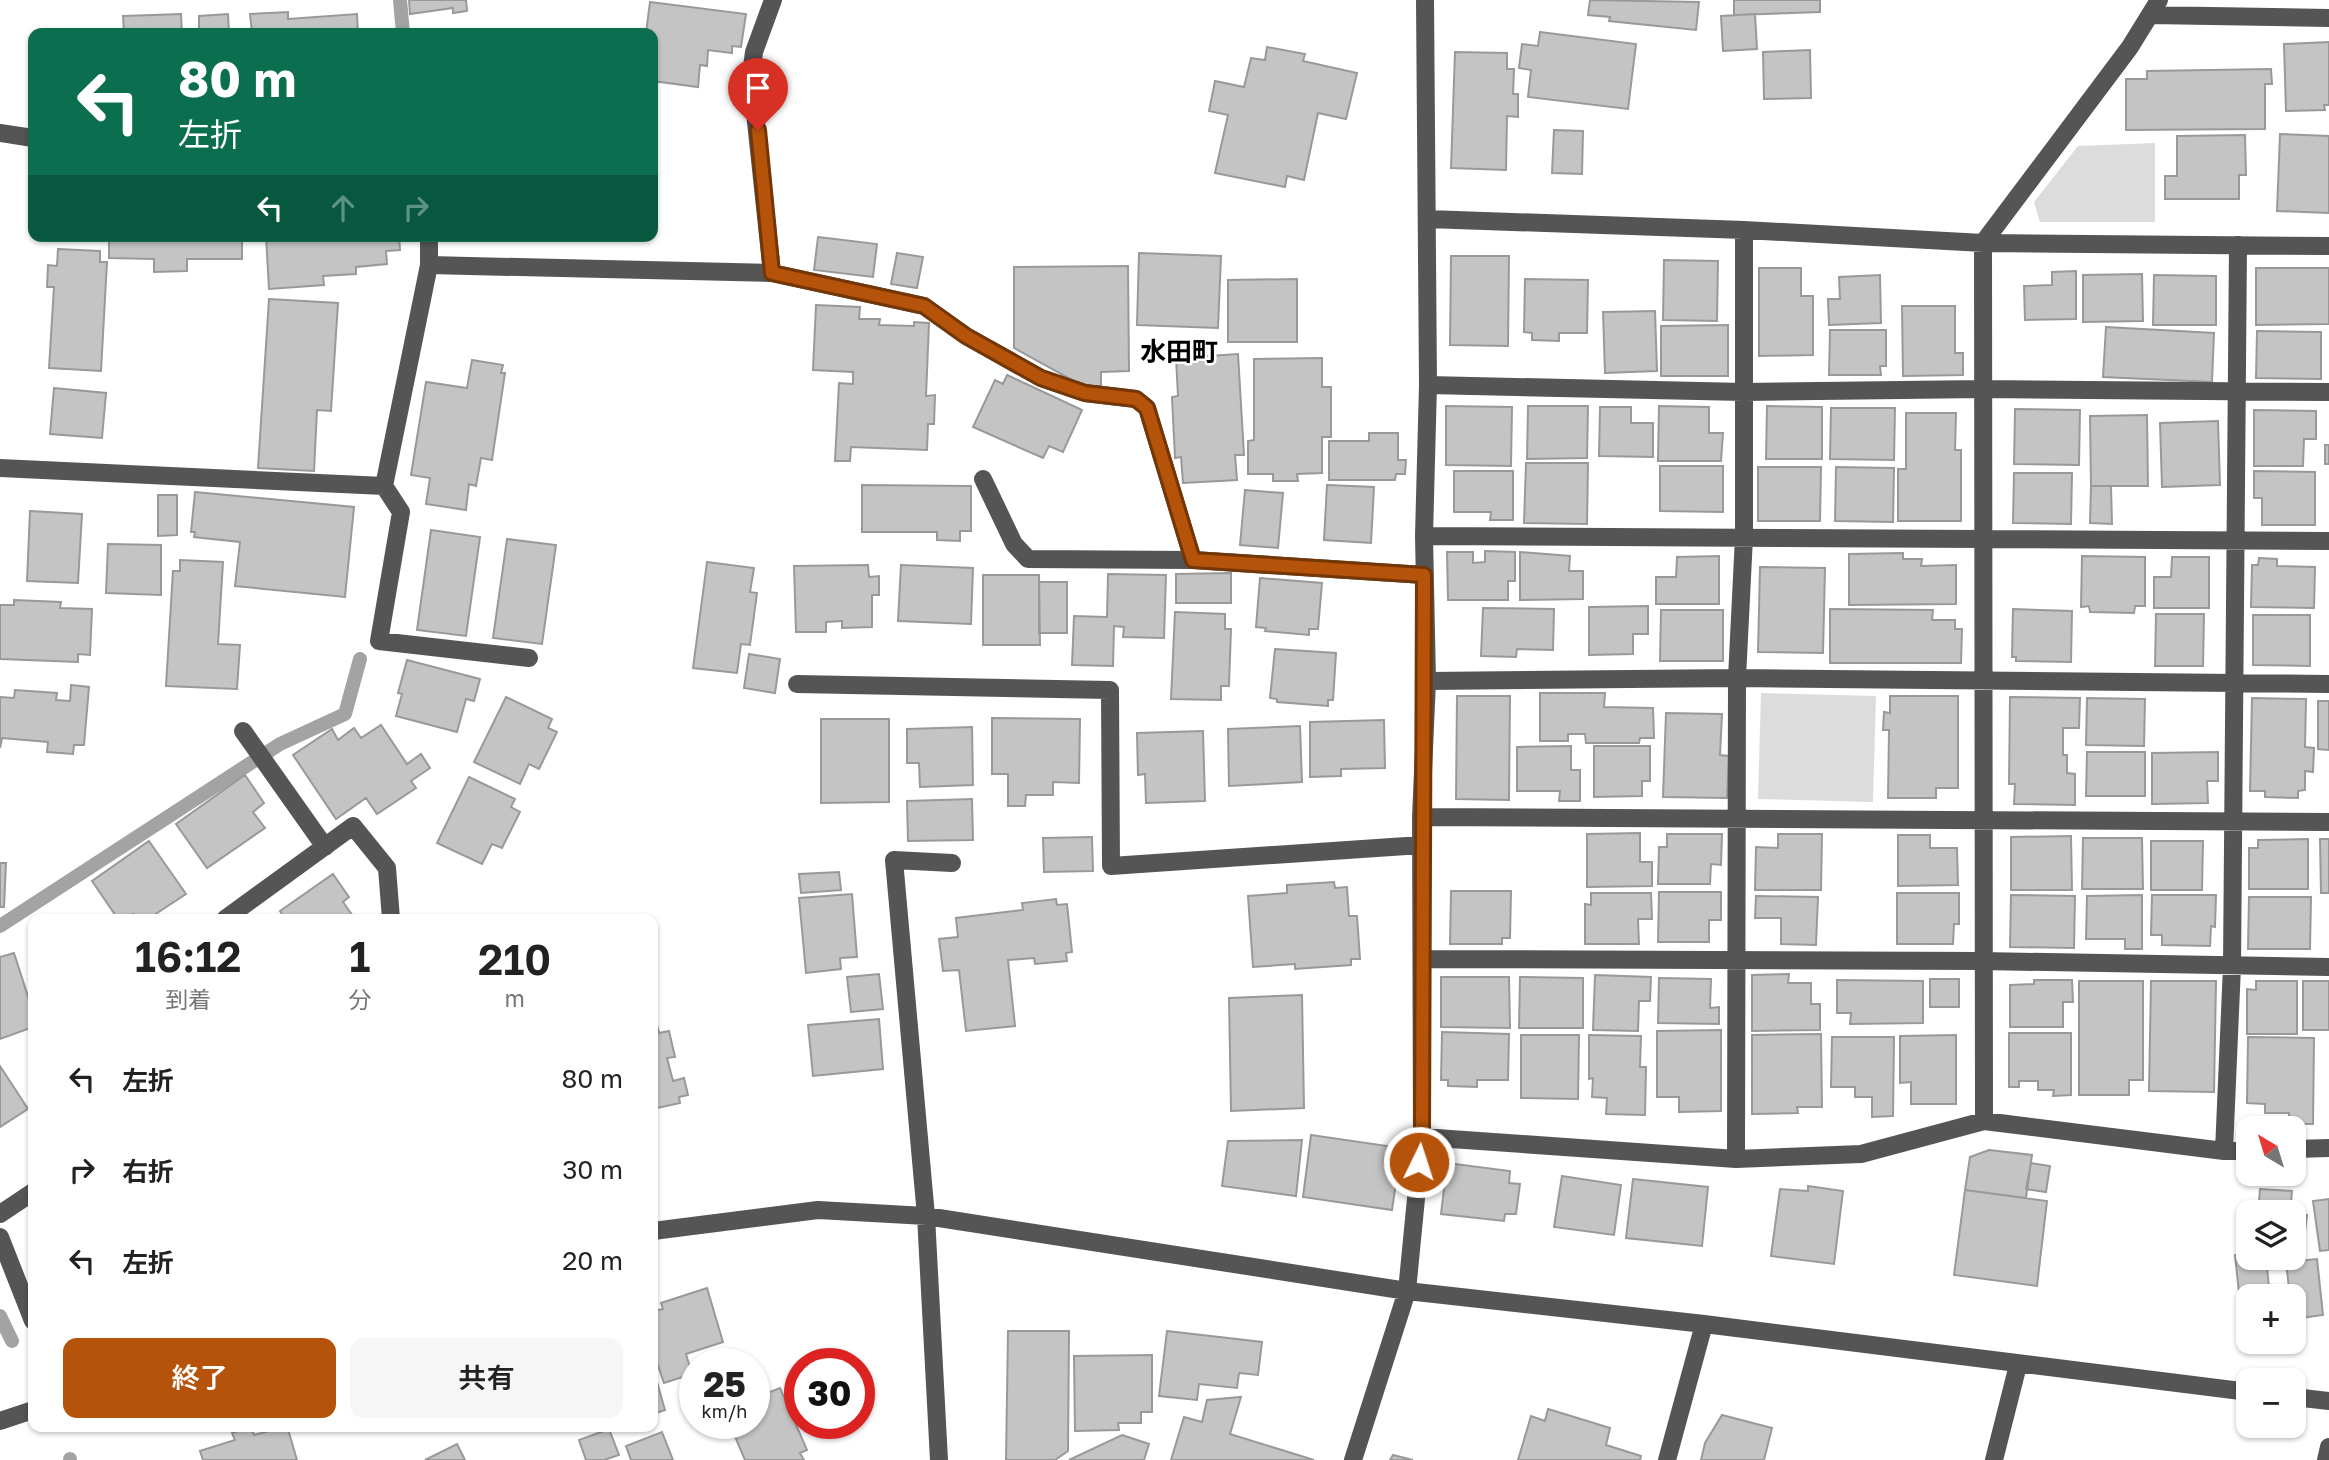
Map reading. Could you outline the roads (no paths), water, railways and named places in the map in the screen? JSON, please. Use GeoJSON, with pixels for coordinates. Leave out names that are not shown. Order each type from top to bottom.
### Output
{"type":"FeatureCollection","features":[{"type":"Feature","properties":{"kind":"street"},"geometry":{"type":"LineString","coordinates":[[772,273],[751,75],[754,52],[774,0]]}},
{"type":"Feature","properties":{"kind":"street"},"geometry":{"type":"LineString","coordinates":[[1353,1460],[1407,1291],[1422,1137],[1421,817],[1426,681],[1424,536],[1428,219],[1425,0]]}},
{"type":"Feature","properties":{"kind":"street"},"geometry":{"type":"LineString","coordinates":[[1984,1121],[1983,243],[2130,47],[2155,7],[2329,18]]}},
{"type":"Feature","properties":{"kind":"street"},"geometry":{"type":"LineString","coordinates":[[0,133],[28,137]]}},
{"type":"Feature","properties":{"kind":"street"},"geometry":{"type":"LineString","coordinates":[[1428,219],[1744,230],[1983,243],[2329,246]]}},
{"type":"Feature","properties":{"kind":"street"},"geometry":{"type":"LineString","coordinates":[[1736,1160],[1739,820],[1737,678],[1744,537],[1744,230]]}},
{"type":"Feature","properties":{"kind":"street"},"geometry":{"type":"LineString","coordinates":[[429,242],[429,265],[384,486],[401,512],[379,642],[529,658]]}},
{"type":"Feature","properties":{"kind":"street"},"geometry":{"type":"LineString","coordinates":[[2224,1151],[2232,966],[2233,681],[2239,391],[2238,245]]}},
{"type":"Feature","properties":{"kind":"street"},"geometry":{"type":"LineString","coordinates":[[429,265],[772,273],[924,306],[966,336],[1041,378],[1085,393],[1136,399],[1147,408],[1193,560]]}},
{"type":"Feature","properties":{"kind":"street"},"geometry":{"type":"LineString","coordinates":[[1427,385],[1744,392],[1983,389],[2329,392]]}},
{"type":"Feature","properties":{"kind":"street"},"geometry":{"type":"LineString","coordinates":[[0,468],[384,486]]}},
{"type":"Feature","properties":{"kind":"street"},"geometry":{"type":"LineString","coordinates":[[983,479],[1014,544],[1028,559],[1193,560],[1424,575]]}},
{"type":"Feature","properties":{"kind":"street"},"geometry":{"type":"LineString","coordinates":[[1424,536],[2237,538],[2329,541]]}},
{"type":"Feature","properties":{"kind":"street"},"geometry":{"type":"LineString","coordinates":[[1426,681],[1737,678],[2329,684]]}},
{"type":"Feature","properties":{"kind":"street"},"geometry":{"type":"LineString","coordinates":[[797,684],[1110,690],[1111,866],[1421,845]]}},
{"type":"Feature","properties":{"kind":"street"},"geometry":{"type":"LineString","coordinates":[[243,731],[325,847]]}},
{"type":"Feature","properties":{"kind":"street"},"geometry":{"type":"LineString","coordinates":[[1421,817],[2329,822]]}},
{"type":"Feature","properties":{"kind":"street"},"geometry":{"type":"LineString","coordinates":[[232,914],[353,827],[387,868],[391,914]]}},
{"type":"Feature","properties":{"kind":"street"},"geometry":{"type":"LineString","coordinates":[[939,1460],[926,1216],[894,860],[952,863]]}},
{"type":"Feature","properties":{"kind":"street"},"geometry":{"type":"LineString","coordinates":[[1422,959],[1982,961],[2329,967]]}},
{"type":"Feature","properties":{"kind":"street"},"geometry":{"type":"LineString","coordinates":[[1422,1137],[1736,1160],[1860,1154],[1984,1121],[2236,1151]]}},
{"type":"Feature","properties":{"kind":"street"},"geometry":{"type":"LineString","coordinates":[[2306,1149],[2329,1148]]}},
{"type":"Feature","properties":{"kind":"street"},"geometry":{"type":"LineString","coordinates":[[0,1214],[28,1195]]}},
{"type":"Feature","properties":{"kind":"street"},"geometry":{"type":"LineString","coordinates":[[658,1230],[818,1210],[926,1216],[1407,1291],[1704,1324],[2236,1390]]}},
{"type":"Feature","properties":{"kind":"street"},"geometry":{"type":"LineString","coordinates":[[0,1237],[28,1308]]}},
{"type":"Feature","properties":{"kind":"street"},"geometry":{"type":"LineString","coordinates":[[1667,1460],[1704,1324]]}},
{"type":"Feature","properties":{"kind":"street"},"geometry":{"type":"LineString","coordinates":[[1994,1460],[2018,1364]]}},
{"type":"Feature","properties":{"kind":"street"},"geometry":{"type":"LineString","coordinates":[[2306,1398],[2329,1401]]}},
{"type":"Feature","properties":{"kind":"street"},"geometry":{"type":"LineString","coordinates":[[0,1420],[28,1412]]}},
{"type":"Feature","properties":{"kind":"street"},"geometry":{"type":"LineString","coordinates":[[2326,1460],[2329,1447]]}},
{"type":"Feature","properties":{"kind":"waterway"},"geometry":{"type":"LineString","coordinates":[[400,0],[403,28]]}},
{"type":"Feature","properties":{"kind":"waterway"},"geometry":{"type":"LineString","coordinates":[[0,926],[280,744],[345,714],[360,659]]}},
{"type":"Feature","properties":{"kind":"waterway"},"geometry":{"type":"LineString","coordinates":[[0,1316],[12,1341]]}},
{"type":"Feature","properties":{"kind":"district","name":"水田町"},"geometry":{"type":"Point","coordinates":[1179,351]}}]}
